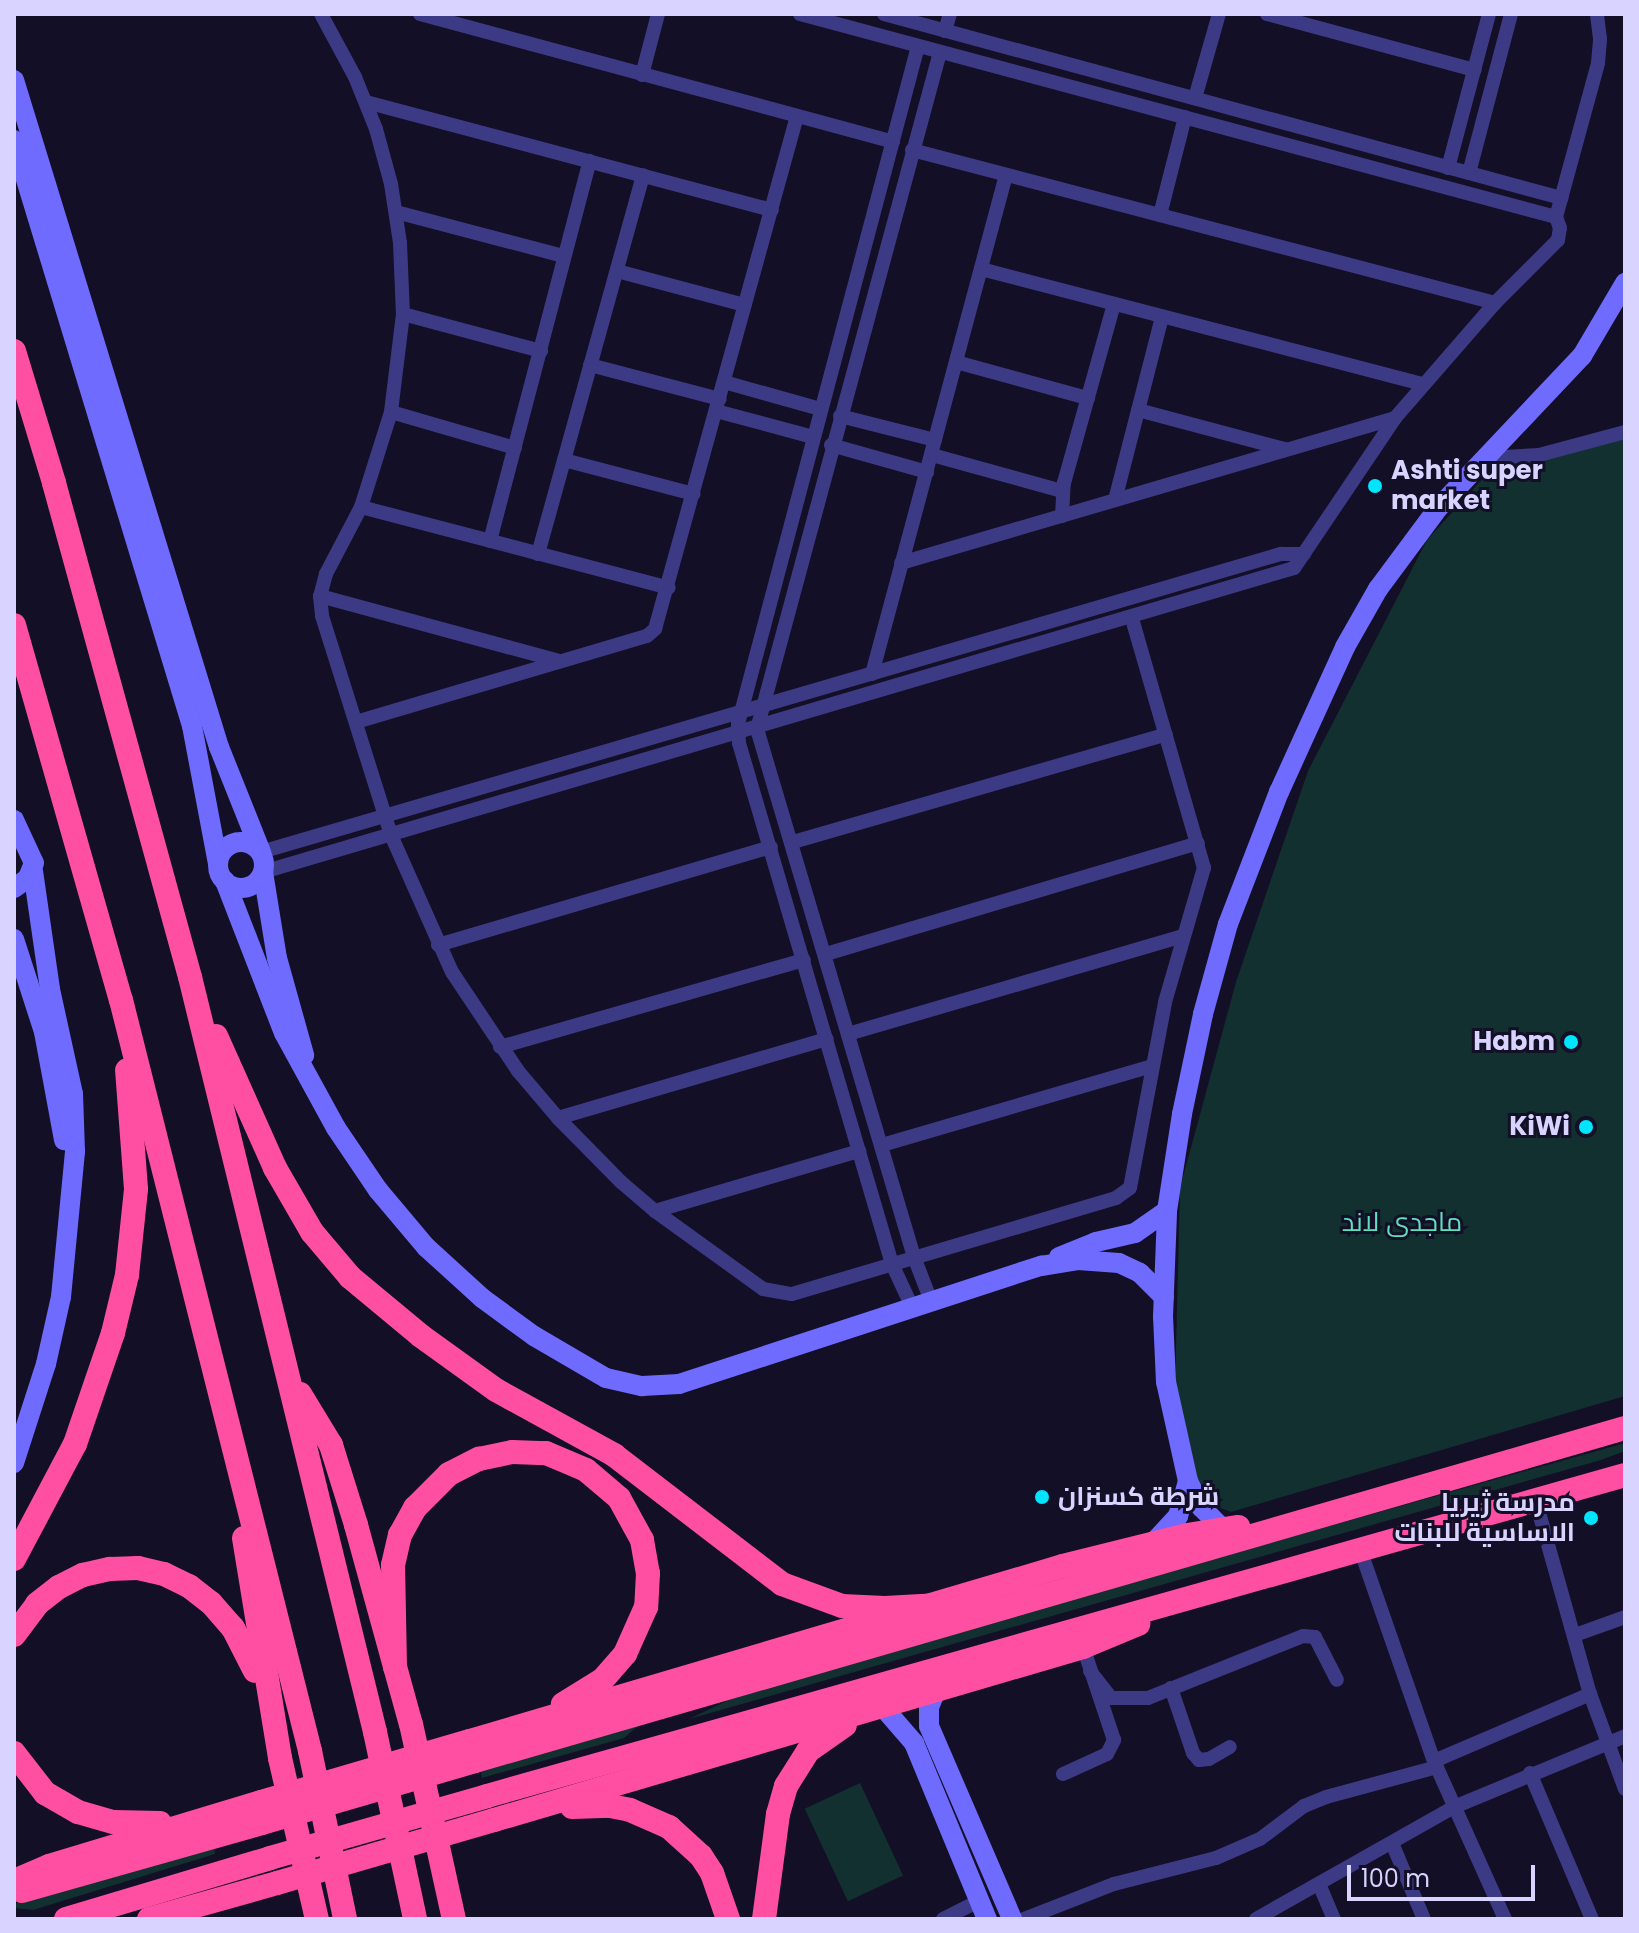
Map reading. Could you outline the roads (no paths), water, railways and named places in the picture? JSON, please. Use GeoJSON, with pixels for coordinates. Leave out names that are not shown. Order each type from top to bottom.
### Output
{"type":"FeatureCollection","features":[{"type":"Feature","properties":{"kind":"highway"},"geometry":{"type":"LineString","coordinates":[[14,351],[54,483],[190,977],[290,1376],[375,1732],[415,1919]]}},
{"type":"Feature","properties":{"kind":"highway"},"geometry":{"type":"LineString","coordinates":[[14,625],[121,1000],[310,1751],[345,1919]]}},
{"type":"Feature","properties":{"kind":"highway"},"geometry":{"type":"LineString","coordinates":[[190,977],[275,1168],[312,1232],[361,1287],[421,1336],[496,1390],[614,1455],[782,1584],[842,1606],[885,1608],[939,1605]]}},
{"type":"Feature","properties":{"kind":"highway"},"geometry":{"type":"LineString","coordinates":[[14,1559],[75,1444],[109,1347],[127,1275],[136,1189],[121,1000]]}},
{"type":"Feature","properties":{"kind":"highway"},"geometry":{"type":"LineString","coordinates":[[290,1376],[331,1445],[395,1667],[454,1919]]}},
{"type":"Feature","properties":{"kind":"highway"},"geometry":{"type":"LineString","coordinates":[[221,1393],[273,1723],[317,1919]]}},
{"type":"Feature","properties":{"kind":"highway"},"geometry":{"type":"LineString","coordinates":[[14,1893],[262,1812],[473,1751],[1293,1524],[1625,1428]]}},
{"type":"Feature","properties":{"kind":"highway"},"geometry":{"type":"LineString","coordinates":[[395,1667],[393,1565],[407,1521],[424,1496],[456,1470],[495,1454],[546,1453],[586,1470],[619,1498],[642,1540],[648,1590],[641,1623],[614,1668],[588,1691],[499,1732],[473,1751]]}},
{"type":"Feature","properties":{"kind":"highway"},"geometry":{"type":"LineString","coordinates":[[66,1919],[487,1796],[1625,1475]]}},
{"type":"Feature","properties":{"kind":"highway"},"geometry":{"type":"LineString","coordinates":[[499,1732],[1153,1543],[1222,1528],[1293,1524]]}},
{"type":"Feature","properties":{"kind":"highway"},"geometry":{"type":"LineString","coordinates":[[14,1635],[37,1604],[59,1587],[83,1575],[124,1568],[164,1574],[200,1594],[233,1628],[250,1657],[273,1723]]}},
{"type":"Feature","properties":{"kind":"highway"},"geometry":{"type":"LineString","coordinates":[[149,1919],[936,1690],[1086,1659],[1131,1628],[1183,1599]]}},
{"type":"Feature","properties":{"kind":"highway"},"geometry":{"type":"LineString","coordinates":[[764,1919],[778,1814],[792,1773],[818,1741],[879,1707]]}},
{"type":"Feature","properties":{"kind":"highway"},"geometry":{"type":"LineString","coordinates":[[14,1753],[45,1793],[96,1818],[152,1824],[262,1812]]}},
{"type":"Feature","properties":{"kind":"highway"},"geometry":{"type":"LineString","coordinates":[[494,1820],[588,1805],[610,1806],[651,1817],[678,1834],[701,1856],[721,1891],[728,1919]]}},
{"type":"Feature","properties":{"kind":"highway"},"geometry":{"type":"LineString","coordinates":[[14,1881],[49,1866],[222,1814]]}},
{"type":"Feature","properties":{"kind":"highway"},"geometry":{"type":"LineString","coordinates":[[180,1919],[234,1895]]}},
{"type":"Feature","properties":{"kind":"street"},"geometry":{"type":"LineString","coordinates":[[321,14],[366,102],[384,156],[396,212],[403,314],[391,412],[361,507],[326,574],[320,596],[322,616],[391,835],[438,945],[500,1047],[558,1118],[655,1211],[774,1293],[792,1294],[1124,1194],[1131,1184],[1152,1066],[1183,936],[1203,874],[1198,843],[1132,618]]}},
{"type":"Feature","properties":{"kind":"street"},"geometry":{"type":"LineString","coordinates":[[420,14],[893,142]]}},
{"type":"Feature","properties":{"kind":"street"},"geometry":{"type":"LineString","coordinates":[[642,75],[658,14]]}},
{"type":"Feature","properties":{"kind":"street"},"geometry":{"type":"LineString","coordinates":[[800,14],[1556,217]]}},
{"type":"Feature","properties":{"kind":"street"},"geometry":{"type":"LineString","coordinates":[[884,14],[925,19],[945,31],[1561,198]]}},
{"type":"Feature","properties":{"kind":"street"},"geometry":{"type":"LineString","coordinates":[[945,31],[950,14]]}},
{"type":"Feature","properties":{"kind":"street"},"geometry":{"type":"LineString","coordinates":[[1195,98],[1219,14]]}},
{"type":"Feature","properties":{"kind":"street"},"geometry":{"type":"LineString","coordinates":[[1267,14],[1475,70]]}},
{"type":"Feature","properties":{"kind":"street"},"geometry":{"type":"LineString","coordinates":[[1448,168],[1489,14]]}},
{"type":"Feature","properties":{"kind":"street"},"geometry":{"type":"LineString","coordinates":[[1469,173],[1511,14]]}},
{"type":"Feature","properties":{"kind":"street"},"geometry":{"type":"LineString","coordinates":[[262,862],[391,835],[1287,572],[1304,554],[1395,418],[1495,303],[1555,245],[1560,228],[1556,217],[1598,63],[1596,14]]}},
{"type":"Feature","properties":{"kind":"street"},"geometry":{"type":"LineString","coordinates":[[918,46],[739,713],[738,734],[892,1264],[922,1304]]}},
{"type":"Feature","properties":{"kind":"street"},"geometry":{"type":"LineString","coordinates":[[922,1304],[914,1257],[882,1145],[757,729],[831,445],[940,52]]}},
{"type":"Feature","properties":{"kind":"street"},"geometry":{"type":"LineString","coordinates":[[14,80],[219,747],[262,862],[277,958],[307,1071]]}},
{"type":"Feature","properties":{"kind":"street"},"geometry":{"type":"LineString","coordinates":[[366,102],[772,210]]}},
{"type":"Feature","properties":{"kind":"street"},"geometry":{"type":"LineString","coordinates":[[356,722],[652,633],[669,588],[797,116]]}},
{"type":"Feature","properties":{"kind":"street"},"geometry":{"type":"LineString","coordinates":[[1160,215],[1185,117]]}},
{"type":"Feature","properties":{"kind":"street"},"geometry":{"type":"LineString","coordinates":[[14,140],[192,726],[222,872],[278,1019],[356,1160],[426,1247],[507,1318],[606,1378],[642,1386],[679,1384],[1041,1266],[1085,1245],[1135,1233],[1167,1211]]}},
{"type":"Feature","properties":{"kind":"street"},"geometry":{"type":"LineString","coordinates":[[912,150],[1495,303]]}},
{"type":"Feature","properties":{"kind":"street"},"geometry":{"type":"LineString","coordinates":[[490,541],[590,161]]}},
{"type":"Feature","properties":{"kind":"street"},"geometry":{"type":"LineString","coordinates":[[538,554],[643,175]]}},
{"type":"Feature","properties":{"kind":"street"},"geometry":{"type":"LineString","coordinates":[[872,674],[1006,175]]}},
{"type":"Feature","properties":{"kind":"street"},"geometry":{"type":"LineString","coordinates":[[396,212],[564,256]]}},
{"type":"Feature","properties":{"kind":"street"},"geometry":{"type":"LineString","coordinates":[[981,269],[1423,384]]}},
{"type":"Feature","properties":{"kind":"street"},"geometry":{"type":"LineString","coordinates":[[617,271],[745,305]]}},
{"type":"Feature","properties":{"kind":"street"},"geometry":{"type":"LineString","coordinates":[[1222,1528],[1201,1507],[1188,1481],[1166,1382],[1164,1297],[1167,1211],[1182,1114],[1207,999],[1233,909],[1279,792],[1345,647],[1378,589],[1418,533],[1582,356],[1625,283]]}},
{"type":"Feature","properties":{"kind":"street"},"geometry":{"type":"LineString","coordinates":[[1062,516],[1062,491],[1114,304]]}},
{"type":"Feature","properties":{"kind":"street"},"geometry":{"type":"LineString","coordinates":[[403,314],[541,351]]}},
{"type":"Feature","properties":{"kind":"street"},"geometry":{"type":"LineString","coordinates":[[1115,500],[1162,317]]}},
{"type":"Feature","properties":{"kind":"street"},"geometry":{"type":"LineString","coordinates":[[956,362],[1088,398]]}},
{"type":"Feature","properties":{"kind":"street"},"geometry":{"type":"LineString","coordinates":[[590,365],[813,437]]}},
{"type":"Feature","properties":{"kind":"street"},"geometry":{"type":"LineString","coordinates":[[724,382],[821,409]]}},
{"type":"Feature","properties":{"kind":"street"},"geometry":{"type":"LineString","coordinates":[[1138,410],[1287,449]]}},
{"type":"Feature","properties":{"kind":"street"},"geometry":{"type":"LineString","coordinates":[[391,412],[515,448]]}},
{"type":"Feature","properties":{"kind":"street"},"geometry":{"type":"LineString","coordinates":[[840,416],[1062,491]]}},
{"type":"Feature","properties":{"kind":"street"},"geometry":{"type":"LineString","coordinates":[[901,563],[1395,418]]}},
{"type":"Feature","properties":{"kind":"street"},"geometry":{"type":"LineString","coordinates":[[1486,458],[1539,455],[1625,432]]}},
{"type":"Feature","properties":{"kind":"street"},"geometry":{"type":"LineString","coordinates":[[831,445],[927,472]]}},
{"type":"Feature","properties":{"kind":"street"},"geometry":{"type":"LineString","coordinates":[[564,460],[694,494]]}},
{"type":"Feature","properties":{"kind":"street"},"geometry":{"type":"LineString","coordinates":[[361,507],[669,588]]}},
{"type":"Feature","properties":{"kind":"street"},"geometry":{"type":"LineString","coordinates":[[262,862],[385,816],[1281,554],[1304,554]]}},
{"type":"Feature","properties":{"kind":"street"},"geometry":{"type":"LineString","coordinates":[[320,596],[561,661]]}},
{"type":"Feature","properties":{"kind":"street"},"geometry":{"type":"LineString","coordinates":[[793,842],[1166,734]]}},
{"type":"Feature","properties":{"kind":"street"},"geometry":{"type":"LineString","coordinates":[[14,820],[19,840],[33,855],[50,989],[73,1094],[75,1151],[70,1231],[61,1297],[46,1364],[14,1463]]}},
{"type":"Feature","properties":{"kind":"street"},"geometry":{"type":"LineString","coordinates":[[236,843],[250,843],[262,862],[256,883],[243,888],[222,872],[224,850],[236,843]]}},
{"type":"Feature","properties":{"kind":"street"},"geometry":{"type":"LineString","coordinates":[[826,954],[1198,843]]}},
{"type":"Feature","properties":{"kind":"street"},"geometry":{"type":"LineString","coordinates":[[438,945],[771,847]]}},
{"type":"Feature","properties":{"kind":"street"},"geometry":{"type":"LineString","coordinates":[[14,888],[33,871]]}},
{"type":"Feature","properties":{"kind":"street"},"geometry":{"type":"LineString","coordinates":[[848,1034],[1183,936]]}},
{"type":"Feature","properties":{"kind":"street"},"geometry":{"type":"LineString","coordinates":[[14,939],[44,1032],[71,1179]]}},
{"type":"Feature","properties":{"kind":"street"},"geometry":{"type":"LineString","coordinates":[[500,1047],[804,960]]}},
{"type":"Feature","properties":{"kind":"street"},"geometry":{"type":"LineString","coordinates":[[558,1118],[827,1039]]}},
{"type":"Feature","properties":{"kind":"street"},"geometry":{"type":"LineString","coordinates":[[882,1145],[1152,1066]]}},
{"type":"Feature","properties":{"kind":"street"},"geometry":{"type":"LineString","coordinates":[[655,1211],[859,1151]]}},
{"type":"Feature","properties":{"kind":"street"},"geometry":{"type":"LineString","coordinates":[[1135,1233],[1166,1251]]}},
{"type":"Feature","properties":{"kind":"street"},"geometry":{"type":"LineString","coordinates":[[1134,1270],[1130,1248],[1135,1233]]}},
{"type":"Feature","properties":{"kind":"street"},"geometry":{"type":"LineString","coordinates":[[1134,1270],[1166,1251]]}},
{"type":"Feature","properties":{"kind":"street"},"geometry":{"type":"LineString","coordinates":[[1041,1266],[1098,1260],[1134,1270],[1164,1297]]}},
{"type":"Feature","properties":{"kind":"street"},"geometry":{"type":"LineString","coordinates":[[1153,1543],[1178,1516],[1188,1481]]}},
{"type":"Feature","properties":{"kind":"street"},"geometry":{"type":"LineString","coordinates":[[1536,1502],[1590,1694],[1625,1789]]}},
{"type":"Feature","properties":{"kind":"street"},"geometry":{"type":"LineString","coordinates":[[1360,1549],[1436,1764],[1505,1919]]}},
{"type":"Feature","properties":{"kind":"street"},"geometry":{"type":"LineString","coordinates":[[1575,1635],[1625,1617]]}},
{"type":"Feature","properties":{"kind":"street"},"geometry":{"type":"LineString","coordinates":[[1086,1659],[1111,1698],[1148,1698],[1303,1636],[1315,1637],[1337,1680]]}},
{"type":"Feature","properties":{"kind":"street"},"geometry":{"type":"LineString","coordinates":[[1063,1774],[1107,1754],[1112,1745],[1113,1735],[1086,1659]]}},
{"type":"Feature","properties":{"kind":"street"},"geometry":{"type":"LineString","coordinates":[[1171,1688],[1193,1753],[1199,1760],[1209,1759],[1230,1747]]}},
{"type":"Feature","properties":{"kind":"street"},"geometry":{"type":"LineString","coordinates":[[936,1690],[929,1707],[929,1726],[1012,1919]]}},
{"type":"Feature","properties":{"kind":"street"},"geometry":{"type":"LineString","coordinates":[[1024,1919],[1114,1884],[1216,1858],[1260,1839],[1304,1806],[1436,1764],[1590,1694]]}},
{"type":"Feature","properties":{"kind":"street"},"geometry":{"type":"LineString","coordinates":[[879,1707],[914,1743],[983,1910],[943,1919]]}},
{"type":"Feature","properties":{"kind":"street"},"geometry":{"type":"LineString","coordinates":[[1256,1919],[1454,1807],[1625,1736]]}},
{"type":"Feature","properties":{"kind":"street"},"geometry":{"type":"LineString","coordinates":[[1530,1773],[1592,1919]]}},
{"type":"Feature","properties":{"kind":"street"},"geometry":{"type":"LineString","coordinates":[[1392,1843],[1424,1919]]}},
{"type":"Feature","properties":{"kind":"street"},"geometry":{"type":"LineString","coordinates":[[1319,1884],[1334,1919]]}},
{"type":"Feature","properties":{"kind":"place","name":"Ashti super market"},"geometry":{"type":"Point","coordinates":[1375,486]}},
{"type":"Feature","properties":{"kind":"place","name":"Habm"},"geometry":{"type":"Point","coordinates":[1571,1042]}},
{"type":"Feature","properties":{"kind":"place","name":"KiWi"},"geometry":{"type":"Point","coordinates":[1586,1127]}},
{"type":"Feature","properties":{"kind":"place","name":"شرطة كسنزان"},"geometry":{"type":"Point","coordinates":[1042,1497]}},
{"type":"Feature","properties":{"kind":"place","name":"مدرسة ژيريا الاساسية للبنات"},"geometry":{"type":"Point","coordinates":[1591,1518]}},
{"type":"Feature","properties":{"kind":"park label","name":"ماجدی لاند"},"geometry":{"type":"Point","coordinates":[1402,1223]}}]}
